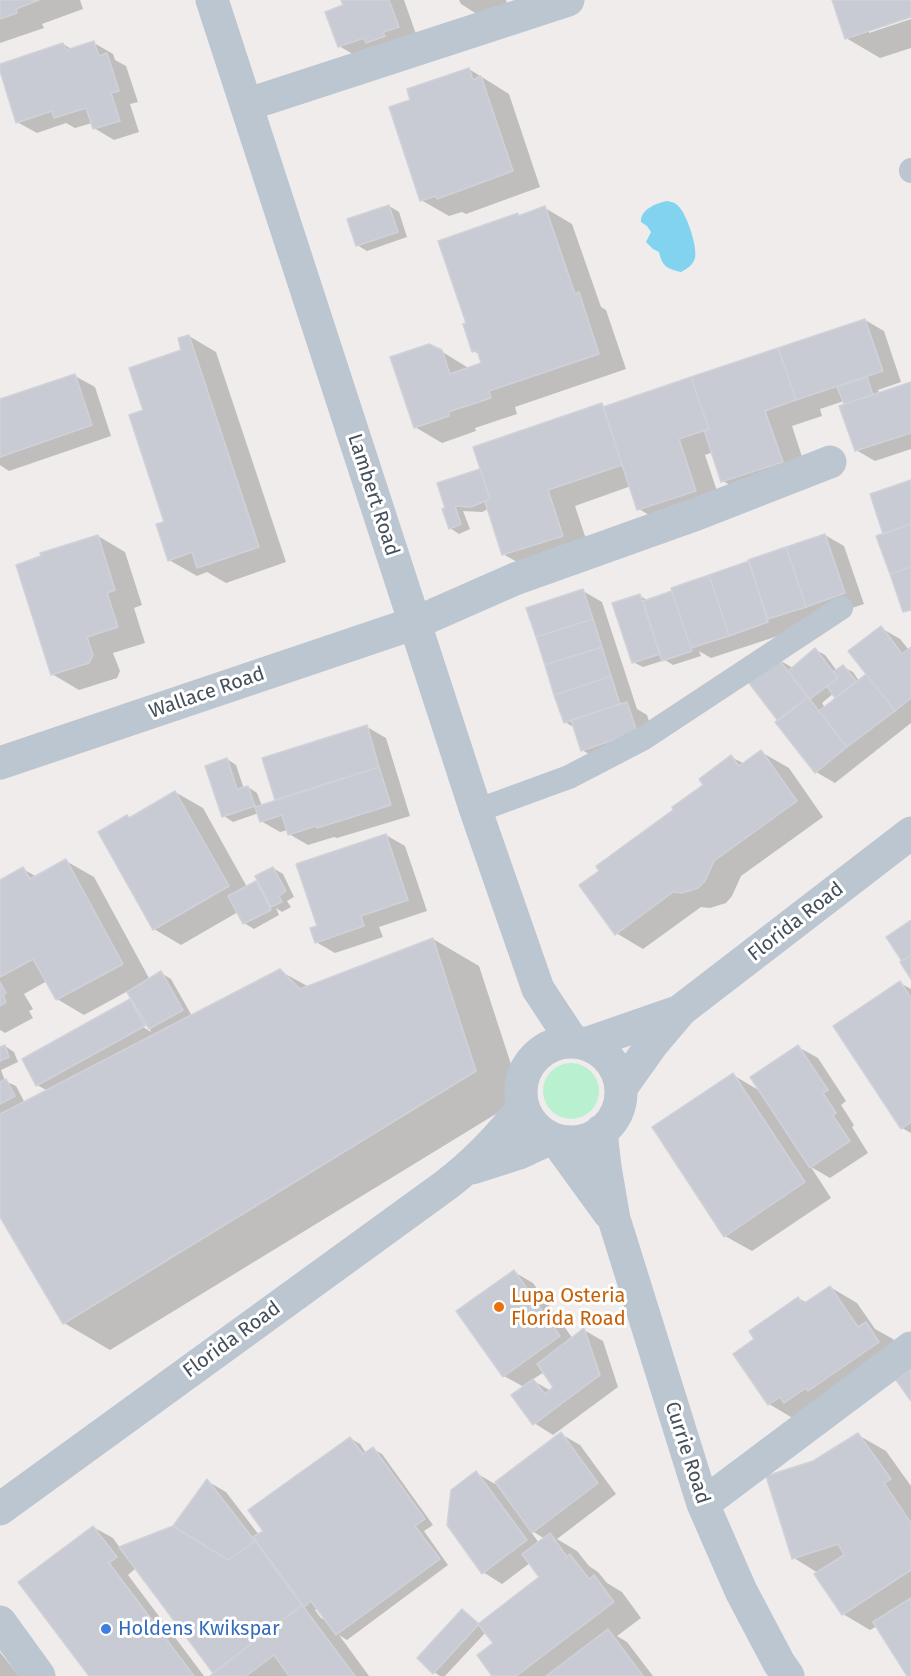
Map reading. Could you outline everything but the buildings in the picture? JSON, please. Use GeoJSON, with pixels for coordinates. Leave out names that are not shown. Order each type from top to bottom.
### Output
{"type":"FeatureCollection","features":[{"type":"Feature","properties":{"kind":"street","name":"Lambert Road"},"geometry":{"type":"LineString","coordinates":[[212,0],[476,811],[538,988],[579,1043]]}},
{"type":"Feature","properties":{"kind":"street"},"geometry":{"type":"LineString","coordinates":[[246,105],[568,0]]}},
{"type":"Feature","properties":{"kind":"street","name":"Wallace Road"},"geometry":{"type":"LineString","coordinates":[[0,763],[415,623],[515,579],[697,514],[830,462]]}},
{"type":"Feature","properties":{"kind":"street","name":"Florida Road"},"geometry":{"type":"LineString","coordinates":[[621,1088],[653,1043],[681,1010],[911,833]]}},
{"type":"Feature","properties":{"kind":"street","name":"Lambert Road"},"geometry":{"type":"LineString","coordinates":[[538,988],[540,1052]]}},
{"type":"Feature","properties":{"kind":"street","name":"Florida Road"},"geometry":{"type":"LineString","coordinates":[[579,1043],[681,1010]]}},
{"type":"Feature","properties":{"kind":"street"},"geometry":{"type":"LineString","coordinates":[[579,1043],[597,1049],[613,1065],[621,1088],[616,1112],[601,1131],[580,1141],[554,1139],[536,1127],[523,1107],[521,1095],[524,1077],[531,1061],[540,1052],[550,1046],[579,1043]]}},
{"type":"Feature","properties":{"kind":"street","name":"Florida Road"},"geometry":{"type":"LineString","coordinates":[[0,1509],[465,1171],[501,1135],[523,1107]]}},
{"type":"Feature","properties":{"kind":"street","name":"Currie Road"},"geometry":{"type":"LineString","coordinates":[[601,1131],[614,1219],[703,1504],[741,1591],[788,1676]]}},
{"type":"Feature","properties":{"kind":"street","name":"Florida Road"},"geometry":{"type":"LineString","coordinates":[[465,1171],[554,1139]]}},
{"type":"Feature","properties":{"kind":"street","name":"Currie Road"},"geometry":{"type":"LineString","coordinates":[[554,1139],[614,1219]]}},
{"type":"Feature","properties":{"kind":"street"},"geometry":{"type":"LineString","coordinates":[[703,1504],[911,1347]]}},
{"type":"Feature","properties":{"kind":"street"},"geometry":{"type":"LineString","coordinates":[[0,1622],[39,1676]]}},
{"type":"Feature","properties":{"kind":"lane"},"geometry":{"type":"LineString","coordinates":[[476,811],[569,777],[644,738],[841,609]]}},
{"type":"Feature","properties":{"kind":"green space"},"geometry":{"type":"Polygon","coordinates":[[[565,1063],[577,1063],[587,1067],[595,1075],[599,1091],[595,1107],[587,1115],[577,1119],[565,1119],[555,1115],[547,1107],[543,1097],[543,1085],[547,1075],[555,1067],[565,1063]]]}},
{"type":"Feature","properties":{"kind":"water"},"geometry":{"type":"Polygon","coordinates":[[[667,201],[675,203],[684,214],[695,246],[694,260],[681,272],[666,266],[659,252],[646,242],[651,232],[641,222],[646,211],[654,205],[667,201]]]}},
{"type":"Feature","properties":{"kind":"place","name":"Lupa Osteria Florida Road"},"geometry":{"type":"Point","coordinates":[499,1307]}},
{"type":"Feature","properties":{"kind":"place","name":"Holdens Kwikspar"},"geometry":{"type":"Point","coordinates":[106,1629]}}]}
